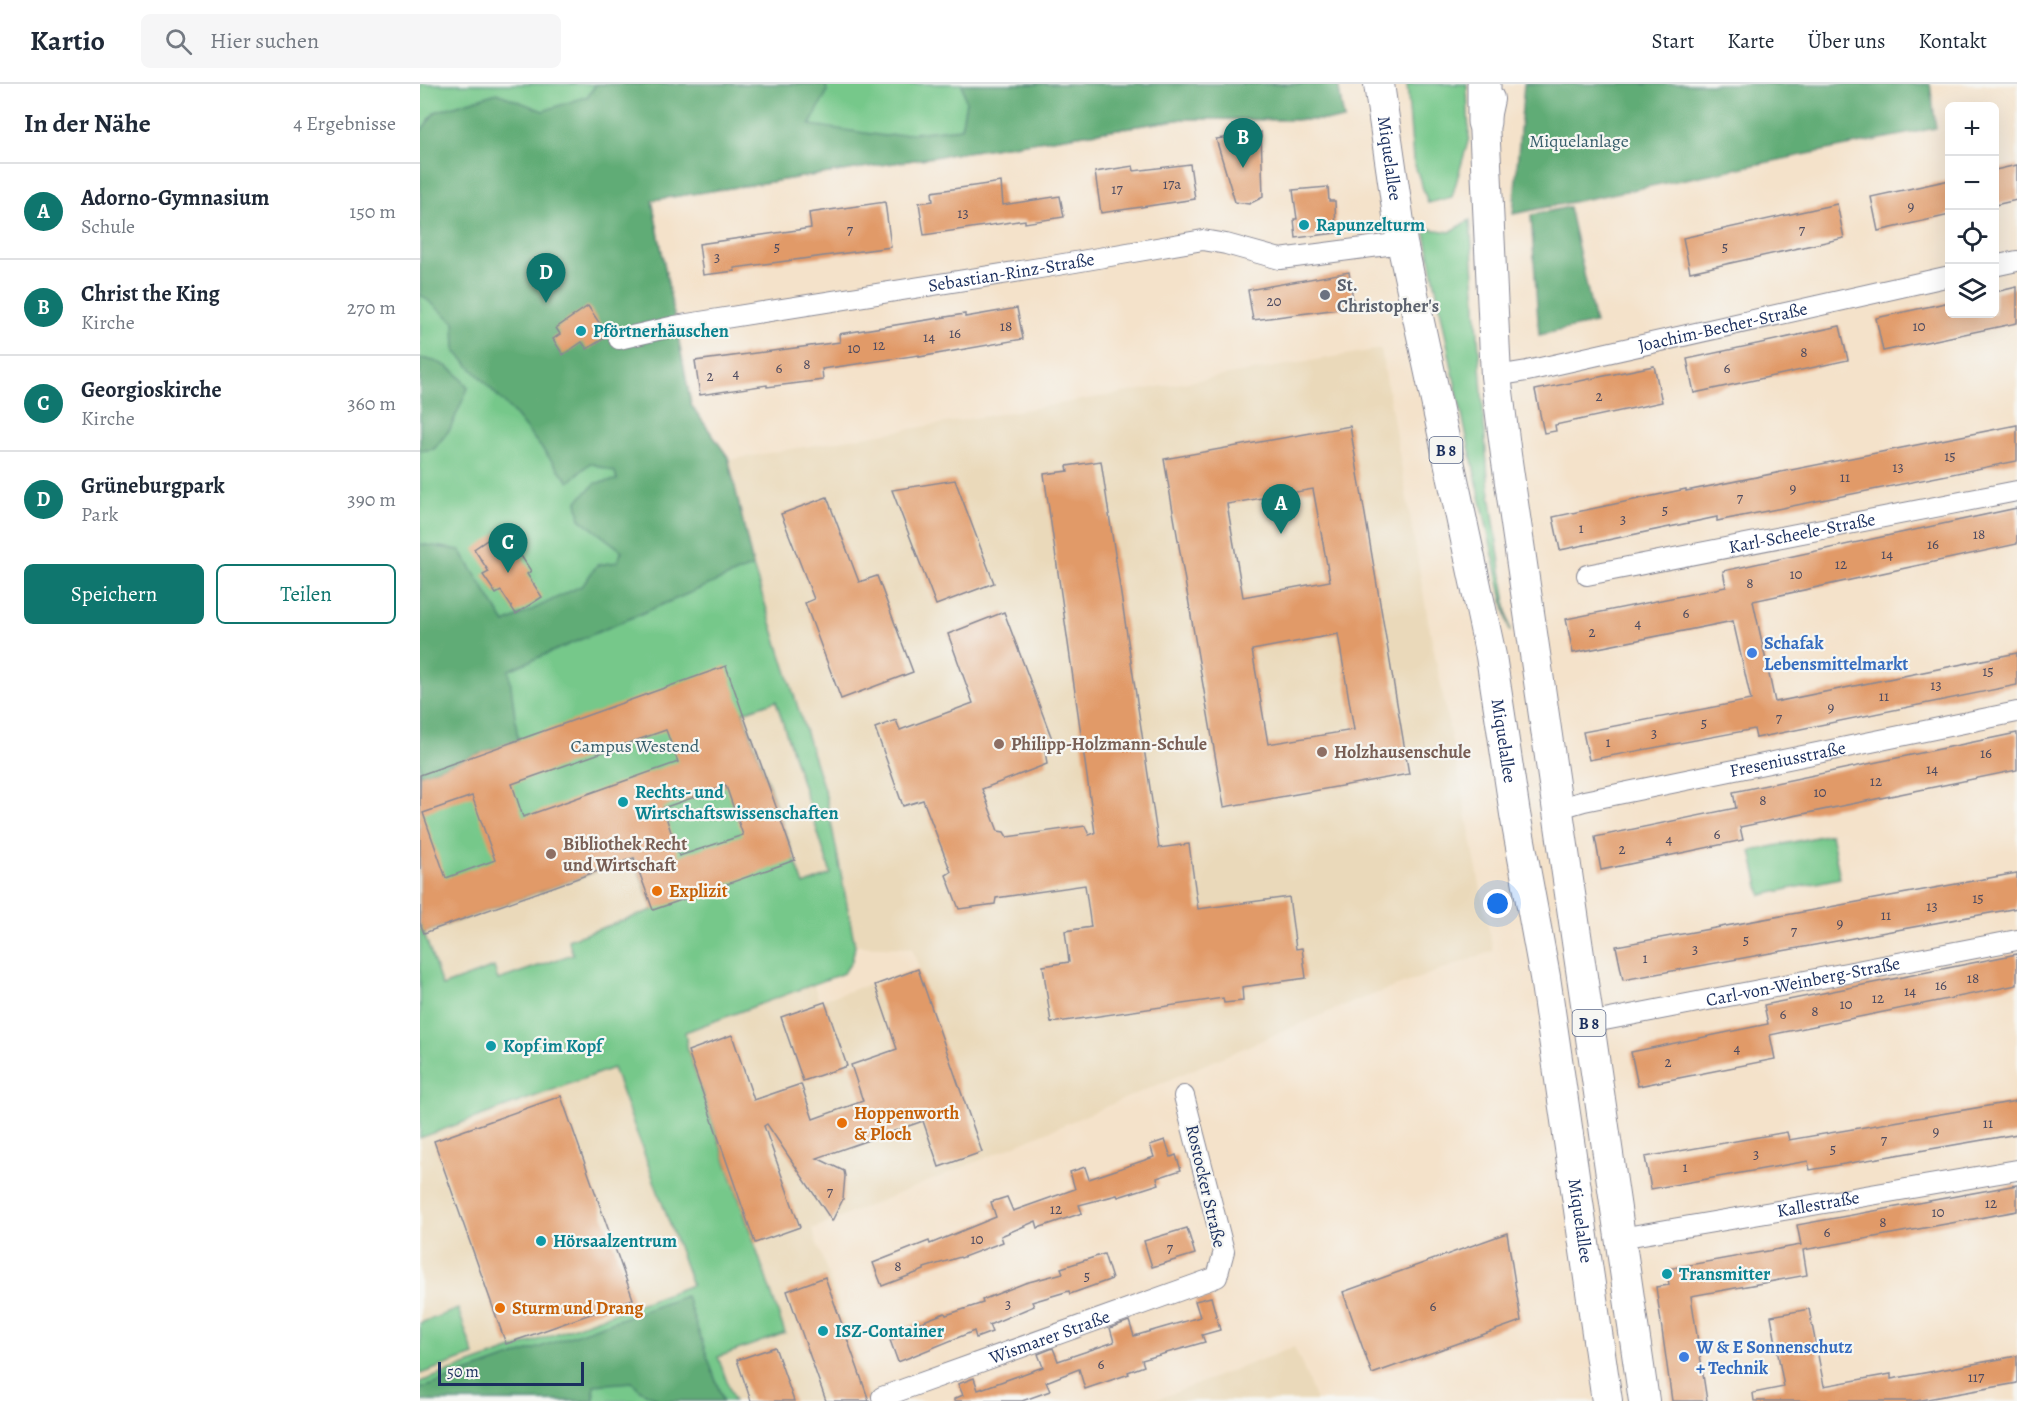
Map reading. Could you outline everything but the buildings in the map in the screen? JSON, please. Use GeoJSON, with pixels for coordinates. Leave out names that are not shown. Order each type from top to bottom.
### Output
{"type":"FeatureCollection","features":[{"type":"Feature","properties":{"kind":"highway"},"geometry":{"type":"LineString","coordinates":[[1484,84],[1484,122]]}},
{"type":"Feature","properties":{"kind":"main road","name":"Miquelallee"},"geometry":{"type":"LineString","coordinates":[[1379,84],[1402,243],[1491,656],[1515,814],[1545,977],[1607,1401]]}},
{"type":"Feature","properties":{"kind":"main road","name":"B 8"},"geometry":{"type":"LineString","coordinates":[[1492,84],[1484,122],[1496,376]]}},
{"type":"Feature","properties":{"kind":"main road","name":"Miquelallee"},"geometry":{"type":"LineString","coordinates":[[1496,376],[1644,1401]]}},
{"type":"Feature","properties":{"kind":"street","name":"Sebastian-Rinz-Straße"},"geometry":{"type":"LineString","coordinates":[[620,339],[675,326],[1203,240],[1280,259],[1402,243]]}},
{"type":"Feature","properties":{"kind":"street"},"geometry":{"type":"LineString","coordinates":[[1999,265],[2017,261]]}},
{"type":"Feature","properties":{"kind":"street","name":"Joachim-Becher-Straße"},"geometry":{"type":"LineString","coordinates":[[1496,376],[1945,277]]}},
{"type":"Feature","properties":{"kind":"street","name":"Karl-Scheele-Straße"},"geometry":{"type":"LineString","coordinates":[[1587,575],[2017,491]]}},
{"type":"Feature","properties":{"kind":"street","name":"Freseniusstraße"},"geometry":{"type":"LineString","coordinates":[[1557,809],[2017,712]]}},
{"type":"Feature","properties":{"kind":"street","name":"Carl-von-Weinberg-Straße"},"geometry":{"type":"LineString","coordinates":[[1588,1023],[2017,940]]}},
{"type":"Feature","properties":{"kind":"street","name":"Rostocker Straße"},"geometry":{"type":"LineString","coordinates":[[1184,1096],[1224,1251],[1217,1277]]}},
{"type":"Feature","properties":{"kind":"street","name":"Kallestraße"},"geometry":{"type":"LineString","coordinates":[[1620,1238],[2017,1170]]}},
{"type":"Feature","properties":{"kind":"street","name":"Wismarer Straße"},"geometry":{"type":"LineString","coordinates":[[882,1397],[1217,1277]]}},
{"type":"Feature","properties":{"kind":"shaded area"},"geometry":{"type":"Polygon","coordinates":[[[1381,349],[1428,620],[1493,951],[1340,1007],[812,1229],[873,1401],[420,1401],[420,722],[753,566],[728,460],[1381,349]],[[855,946],[852,961],[844,973],[814,985],[819,1001],[919,968],[912,948],[855,946]]]}},
{"type":"Feature","properties":{"kind":"shaded area"},"geometry":{"type":"Polygon","coordinates":[[[1294,1347],[1316,1401],[1153,1401],[1294,1347]]]}},
{"type":"Feature","properties":{"kind":"green space","name":"Campus Westend"},"geometry":{"type":"Polygon","coordinates":[[[420,84],[1338,84],[1344,120],[1183,119],[652,200],[691,405],[728,457],[753,566],[826,796],[855,946],[852,961],[844,973],[685,1032],[688,1051],[785,1333],[718,1357],[734,1401],[420,1401],[420,1382],[692,1285],[613,1068],[420,1138],[420,84]],[[776,701],[743,712],[804,885],[831,874],[776,701]],[[634,858],[424,933],[442,986],[494,967],[498,980],[573,954],[568,940],[653,910],[634,858]]]}},
{"type":"Feature","properties":{"kind":"green space"},"geometry":{"type":"Polygon","coordinates":[[[596,84],[826,84],[827,92],[810,125],[885,136],[961,128],[966,102],[962,84],[1338,84],[1344,120],[1183,119],[652,200],[691,405],[728,457],[753,566],[509,670],[518,740],[420,775],[420,544],[460,550],[505,623],[583,585],[597,565],[617,562],[622,551],[580,519],[577,501],[596,483],[617,480],[615,472],[590,463],[569,482],[509,408],[455,351],[454,322],[420,294],[420,132],[435,112],[497,93],[543,111],[588,96],[596,84]]]}},
{"type":"Feature","properties":{"kind":"green space"},"geometry":{"type":"Polygon","coordinates":[[[1407,84],[1467,84],[1469,138],[1452,197],[1428,203],[1413,160],[1407,84]]]}},
{"type":"Feature","properties":{"kind":"green space","name":"Miquelanlage"},"geometry":{"type":"Polygon","coordinates":[[[1524,84],[1930,84],[1936,128],[1513,214],[1524,84]]]}},
{"type":"Feature","properties":{"kind":"green space"},"geometry":{"type":"Polygon","coordinates":[[[1569,207],[1595,323],[1539,335],[1531,215],[1569,207]]]}},
{"type":"Feature","properties":{"kind":"green space"},"geometry":{"type":"Polygon","coordinates":[[[1470,220],[1488,480],[1510,632],[1455,383],[1424,228],[1450,232],[1470,220]]]}},
{"type":"Feature","properties":{"kind":"green space"},"geometry":{"type":"Polygon","coordinates":[[[420,358],[448,367],[468,388],[450,429],[434,449],[420,451],[420,358]]]}},
{"type":"Feature","properties":{"kind":"green space"},"geometry":{"type":"Polygon","coordinates":[[[1831,834],[1840,878],[1761,895],[1751,851],[1831,834]]]}},
{"type":"Feature","properties":{"kind":"green space"},"geometry":{"type":"Polygon","coordinates":[[[686,1296],[723,1401],[656,1401],[656,1398],[641,1391],[632,1382],[594,1385],[594,1401],[420,1401],[420,1389],[686,1296]]]}},
{"type":"Feature","properties":{"kind":"green space"},"geometry":{"type":"Polygon","coordinates":[[[458,1309],[474,1355],[420,1374],[420,1323],[458,1309]]]}},
{"type":"Feature","properties":{"kind":"place","name":"Christ the King"},"geometry":{"type":"Point","coordinates":[1243,168]}},
{"type":"Feature","properties":{"kind":"place","name":"Rapunzelturm"},"geometry":{"type":"Point","coordinates":[1304,225]}},
{"type":"Feature","properties":{"kind":"place","name":"St. Christopher's"},"geometry":{"type":"Point","coordinates":[1325,295]}},
{"type":"Feature","properties":{"kind":"place","name":"Grüneburgpark"},"geometry":{"type":"Point","coordinates":[546,303]}},
{"type":"Feature","properties":{"kind":"place","name":"Pförtnerhäuschen"},"geometry":{"type":"Point","coordinates":[581,331]}},
{"type":"Feature","properties":{"kind":"place","name":"Adorno-Gymnasium"},"geometry":{"type":"Point","coordinates":[1281,534]}},
{"type":"Feature","properties":{"kind":"place","name":"Georgioskirche"},"geometry":{"type":"Point","coordinates":[508,573]}},
{"type":"Feature","properties":{"kind":"place","name":"Schafak Lebensmittelmarkt"},"geometry":{"type":"Point","coordinates":[1752,653]}},
{"type":"Feature","properties":{"kind":"place","name":"Philipp-Holzmann-Schule"},"geometry":{"type":"Point","coordinates":[999,744]}},
{"type":"Feature","properties":{"kind":"place","name":"Holzhausenschule"},"geometry":{"type":"Point","coordinates":[1322,752]}},
{"type":"Feature","properties":{"kind":"place","name":"Rechts- und Wirtschaftswissenschaften"},"geometry":{"type":"Point","coordinates":[623,802]}},
{"type":"Feature","properties":{"kind":"place","name":"Bibliothek Recht und Wirtschaft"},"geometry":{"type":"Point","coordinates":[551,854]}},
{"type":"Feature","properties":{"kind":"place","name":"Explizit"},"geometry":{"type":"Point","coordinates":[657,891]}},
{"type":"Feature","properties":{"kind":"place","name":"Kopf im Kopf"},"geometry":{"type":"Point","coordinates":[491,1046]}},
{"type":"Feature","properties":{"kind":"place","name":"Hoppenworth & Ploch"},"geometry":{"type":"Point","coordinates":[842,1123]}},
{"type":"Feature","properties":{"kind":"place","name":"Hörsaalzentrum"},"geometry":{"type":"Point","coordinates":[541,1241]}},
{"type":"Feature","properties":{"kind":"place","name":"Transmitter"},"geometry":{"type":"Point","coordinates":[1667,1274]}},
{"type":"Feature","properties":{"kind":"place","name":"Sturm und Drang"},"geometry":{"type":"Point","coordinates":[500,1308]}},
{"type":"Feature","properties":{"kind":"place","name":"ISZ-Container"},"geometry":{"type":"Point","coordinates":[823,1331]}},
{"type":"Feature","properties":{"kind":"place","name":"W & E Sonnenschutz + Technik"},"geometry":{"type":"Point","coordinates":[1684,1357]}}]}
